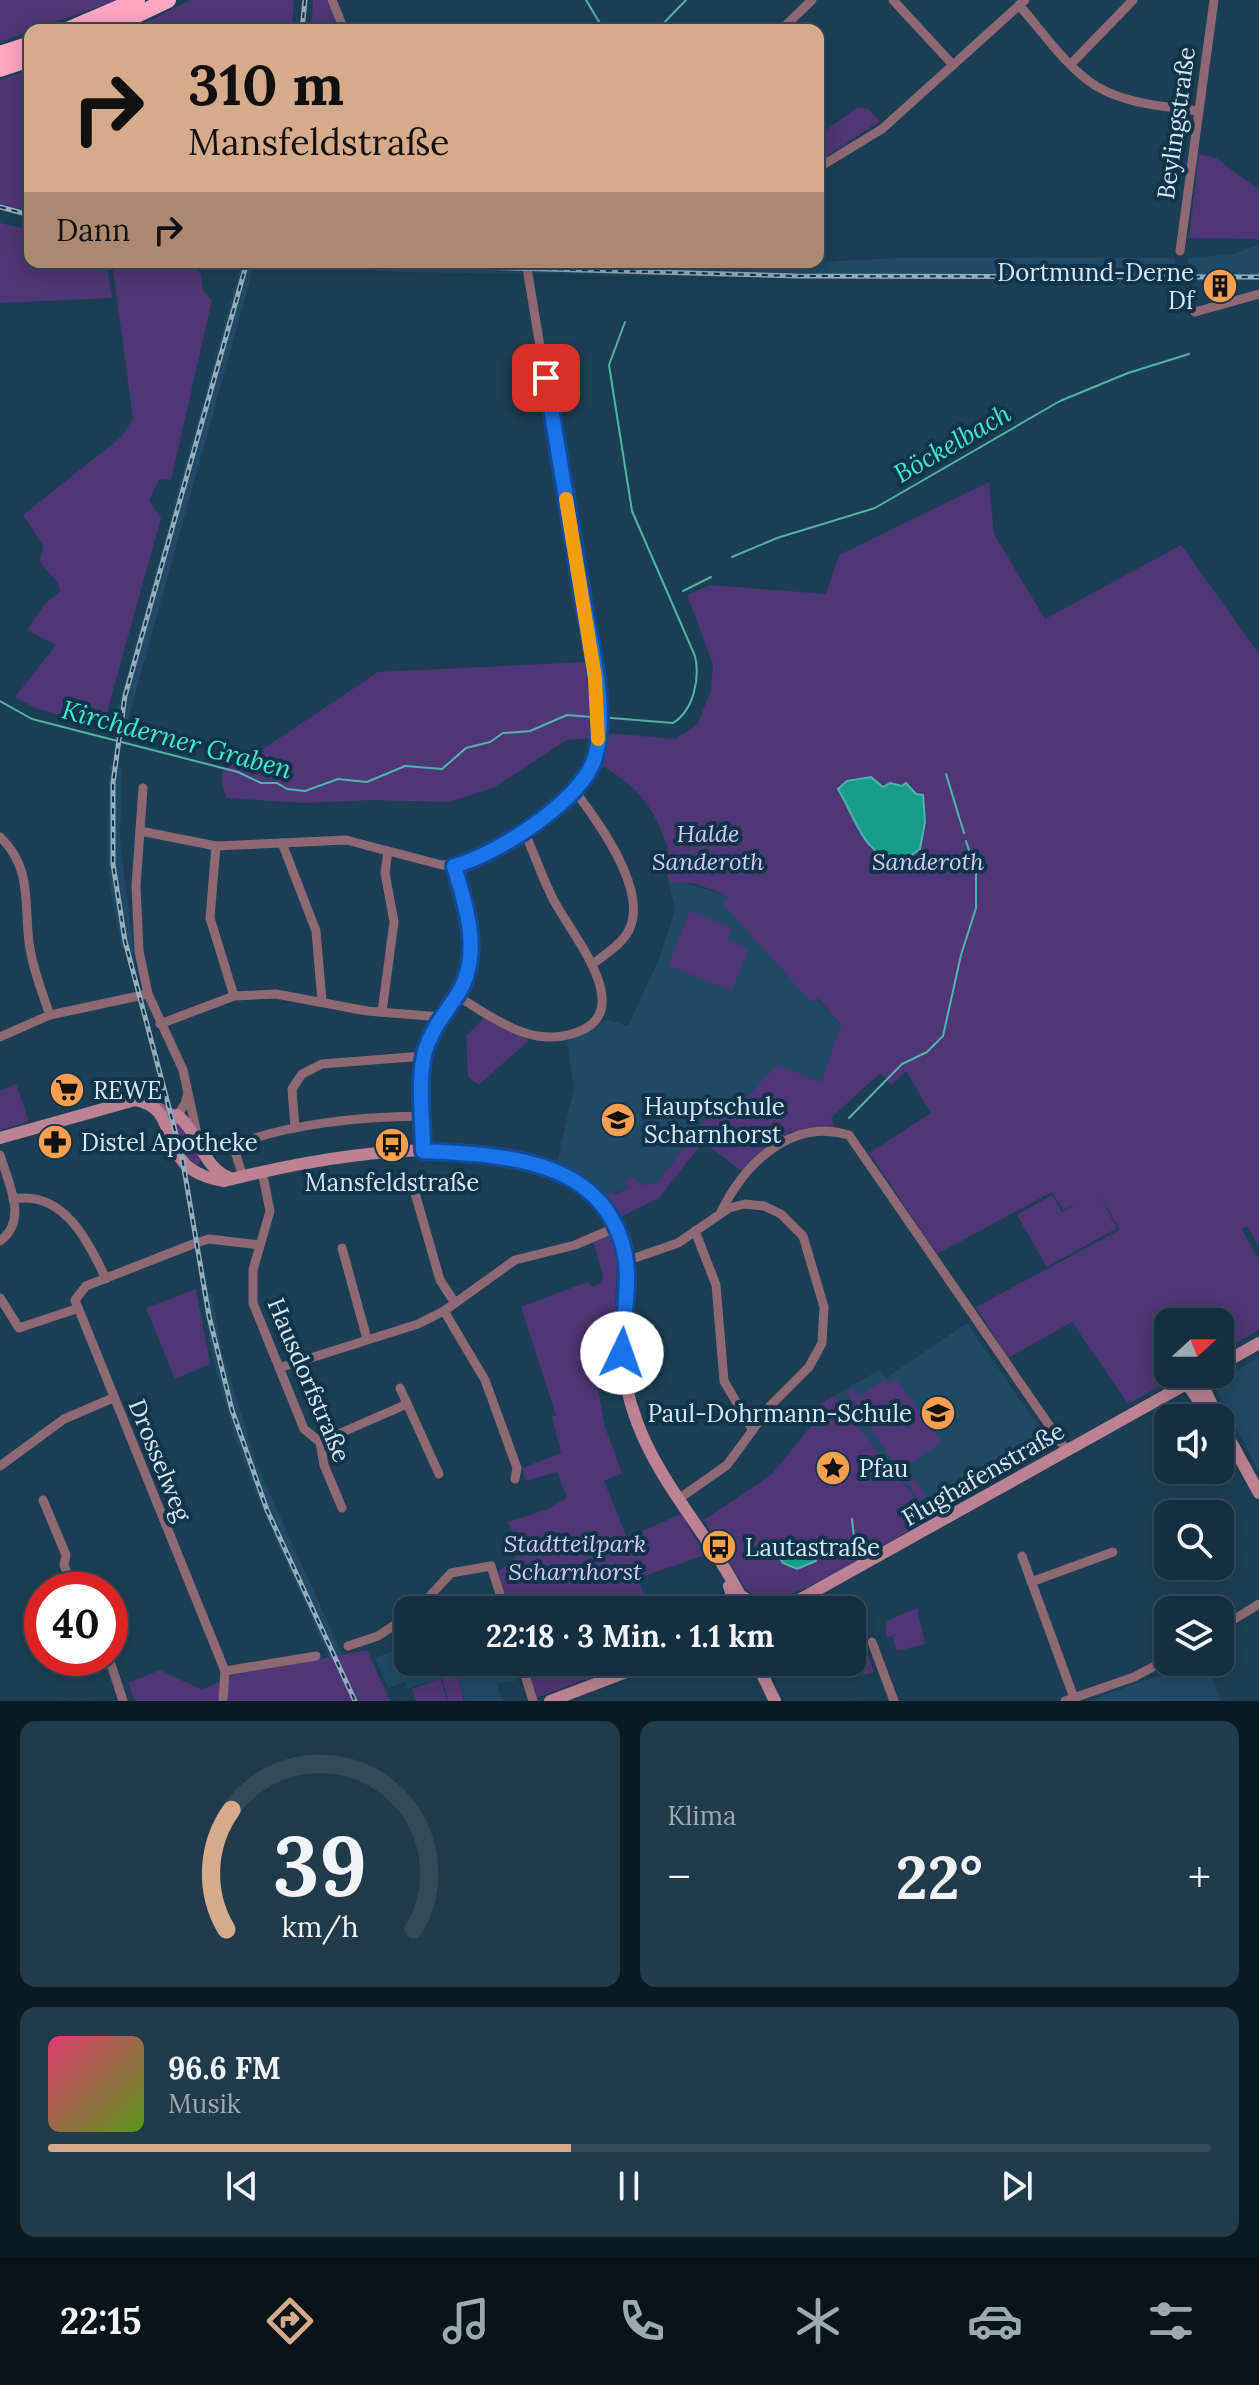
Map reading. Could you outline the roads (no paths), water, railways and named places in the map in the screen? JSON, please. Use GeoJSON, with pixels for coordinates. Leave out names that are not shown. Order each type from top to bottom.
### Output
{"type":"FeatureCollection","features":[{"type":"Feature","properties":{"kind":"highway"},"geometry":{"type":"LineString","coordinates":[[81,24],[137,0]]}},
{"type":"Feature","properties":{"kind":"highway"},"geometry":{"type":"LineString","coordinates":[[118,24],[168,0]]}},
{"type":"Feature","properties":{"kind":"highway"},"geometry":{"type":"LineString","coordinates":[[0,54],[24,46]]}},
{"type":"Feature","properties":{"kind":"highway"},"geometry":{"type":"LineString","coordinates":[[0,69],[24,61]]}},
{"type":"Feature","properties":{"kind":"street"},"geometry":{"type":"LineString","coordinates":[[332,0],[342,24]]}},
{"type":"Feature","properties":{"kind":"street"},"geometry":{"type":"LineString","coordinates":[[787,24],[812,0]]}},
{"type":"Feature","properties":{"kind":"street"},"geometry":{"type":"LineString","coordinates":[[893,0],[953,65]]}},
{"type":"Feature","properties":{"kind":"street"},"geometry":{"type":"LineString","coordinates":[[1071,64],[1133,0]]}},
{"type":"Feature","properties":{"kind":"street","name":"Beylingstraße"},"geometry":{"type":"LineString","coordinates":[[1180,251],[1214,0]]}},
{"type":"Feature","properties":{"kind":"street"},"geometry":{"type":"LineString","coordinates":[[824,165],[868,139],[1022,3],[1071,64],[1095,86],[1122,98],[1198,111]]}},
{"type":"Feature","properties":{"kind":"street"},"geometry":{"type":"LineString","coordinates":[[140,831],[216,846],[336,839],[454,866],[478,857],[524,831],[574,790],[595,758],[598,710],[527,268]]}},
{"type":"Feature","properties":{"kind":"street"},"geometry":{"type":"LineString","coordinates":[[1195,312],[1259,294]]}},
{"type":"Feature","properties":{"kind":"street"},"geometry":{"type":"LineString","coordinates":[[143,788],[136,905],[139,951],[148,994],[183,1070],[206,1158],[215,1171],[238,1178]]}},
{"type":"Feature","properties":{"kind":"street"},"geometry":{"type":"LineString","coordinates":[[574,790],[612,841],[633,908],[632,923],[626,936],[593,964]]}},
{"type":"Feature","properties":{"kind":"street"},"geometry":{"type":"LineString","coordinates":[[457,996],[535,1038],[570,1035],[594,1025],[599,1018],[602,997],[593,964],[554,901],[524,831]]}},
{"type":"Feature","properties":{"kind":"street"},"geometry":{"type":"LineString","coordinates":[[0,837],[15,853],[24,873],[29,945],[50,1015]]}},
{"type":"Feature","properties":{"kind":"street"},"geometry":{"type":"LineString","coordinates":[[282,843],[316,931],[322,1001]]}},
{"type":"Feature","properties":{"kind":"street"},"geometry":{"type":"LineString","coordinates":[[216,846],[210,918],[234,996]]}},
{"type":"Feature","properties":{"kind":"street"},"geometry":{"type":"LineString","coordinates":[[382,1012],[394,922],[385,873],[388,851]]}},
{"type":"Feature","properties":{"kind":"street"},"geometry":{"type":"LineString","coordinates":[[423,1151],[424,1056],[441,1017],[457,996],[466,973],[471,944],[464,897],[454,866]]}},
{"type":"Feature","properties":{"kind":"street"},"geometry":{"type":"LineString","coordinates":[[0,1037],[50,1015],[148,994]]}},
{"type":"Feature","properties":{"kind":"street"},"geometry":{"type":"LineString","coordinates":[[160,1024],[234,996],[281,994],[382,1012],[441,1017]]}},
{"type":"Feature","properties":{"kind":"street"},"geometry":{"type":"LineString","coordinates":[[295,1128],[292,1089],[307,1070],[345,1061],[424,1056]]}},
{"type":"Feature","properties":{"kind":"street"},"geometry":{"type":"LineString","coordinates":[[168,1129],[185,1104],[188,1092]]}},
{"type":"Feature","properties":{"kind":"street"},"geometry":{"type":"LineString","coordinates":[[0,1138],[121,1102],[147,1102],[177,1115],[199,1140]]}},
{"type":"Feature","properties":{"kind":"street"},"geometry":{"type":"LineString","coordinates":[[147,1102],[159,1111],[177,1156],[196,1173],[224,1181],[343,1155],[423,1151],[496,1156],[550,1168],[587,1190],[615,1228],[626,1261],[622,1353],[627,1391],[646,1443],[740,1595]]}},
{"type":"Feature","properties":{"kind":"street"},"geometry":{"type":"LineString","coordinates":[[238,1178],[233,1145],[295,1128],[361,1118],[422,1116]]}},
{"type":"Feature","properties":{"kind":"street"},"geometry":{"type":"LineString","coordinates":[[721,1212],[741,1177],[783,1140],[796,1133],[849,1135],[1067,1451]]}},
{"type":"Feature","properties":{"kind":"street"},"geometry":{"type":"LineString","coordinates":[[0,1155],[13,1199],[14,1226],[0,1241]]}},
{"type":"Feature","properties":{"kind":"street"},"geometry":{"type":"LineString","coordinates":[[196,1173],[206,1158]]}},
{"type":"Feature","properties":{"kind":"street","name":"Hausdorfstraße"},"geometry":{"type":"LineString","coordinates":[[262,1171],[270,1211],[253,1270],[253,1303],[304,1429],[320,1442],[324,1465],[342,1508]]}},
{"type":"Feature","properties":{"kind":"street"},"geometry":{"type":"LineString","coordinates":[[413,1186],[440,1280],[455,1303]]}},
{"type":"Feature","properties":{"kind":"street"},"geometry":{"type":"LineString","coordinates":[[13,1199],[40,1198],[61,1210],[80,1232],[106,1279]]}},
{"type":"Feature","properties":{"kind":"street"},"geometry":{"type":"LineString","coordinates":[[626,1261],[672,1246],[721,1212],[752,1204],[773,1209],[792,1223],[811,1256],[824,1307],[824,1333],[817,1354],[752,1429],[727,1465],[680,1498]]}},
{"type":"Feature","properties":{"kind":"street"},"geometry":{"type":"LineString","coordinates":[[279,1368],[418,1324],[444,1311],[515,1260],[575,1245],[615,1228]]}},
{"type":"Feature","properties":{"kind":"street"},"geometry":{"type":"LineString","coordinates":[[695,1231],[716,1285],[724,1381],[752,1429]]}},
{"type":"Feature","properties":{"kind":"street"},"geometry":{"type":"LineString","coordinates":[[0,1298],[19,1328],[76,1309],[75,1300],[80,1291],[209,1239],[260,1245]]}},
{"type":"Feature","properties":{"kind":"street"},"geometry":{"type":"LineString","coordinates":[[342,1248],[367,1339]]}},
{"type":"Feature","properties":{"kind":"street","name":"Drosselweg"},"geometry":{"type":"LineString","coordinates":[[76,1309],[225,1671],[223,1701]]}},
{"type":"Feature","properties":{"kind":"street"},"geometry":{"type":"LineString","coordinates":[[444,1311],[485,1380],[517,1468],[515,1479]]}},
{"type":"Feature","properties":{"kind":"street"},"geometry":{"type":"LineString","coordinates":[[1234,1357],[1259,1343]]}},
{"type":"Feature","properties":{"kind":"street"},"geometry":{"type":"LineString","coordinates":[[400,1388],[439,1474]]}},
{"type":"Feature","properties":{"kind":"street","name":"Flughafenstraße"},"geometry":{"type":"LineString","coordinates":[[806,1596],[1180,1388]]}},
{"type":"Feature","properties":{"kind":"street"},"geometry":{"type":"LineString","coordinates":[[0,1466],[64,1419],[113,1398]]}},
{"type":"Feature","properties":{"kind":"street"},"geometry":{"type":"LineString","coordinates":[[320,1442],[407,1404]]}},
{"type":"Feature","properties":{"kind":"street"},"geometry":{"type":"LineString","coordinates":[[1234,1449],[1259,1492]]}},
{"type":"Feature","properties":{"kind":"street"},"geometry":{"type":"LineString","coordinates":[[43,1500],[66,1555],[64,1565],[67,1572]]}},
{"type":"Feature","properties":{"kind":"street"},"geometry":{"type":"LineString","coordinates":[[1031,1582],[1113,1552]]}},
{"type":"Feature","properties":{"kind":"street"},"geometry":{"type":"LineString","coordinates":[[1022,1556],[1069,1700],[1154,1667]]}},
{"type":"Feature","properties":{"kind":"street"},"geometry":{"type":"LineString","coordinates":[[430,1596],[451,1573],[491,1566],[501,1596]]}},
{"type":"Feature","properties":{"kind":"street"},"geometry":{"type":"LineString","coordinates":[[727,1576],[733,1596]]}},
{"type":"Feature","properties":{"kind":"street"},"geometry":{"type":"LineString","coordinates":[[1234,1619],[1259,1604]]}},
{"type":"Feature","properties":{"kind":"street"},"geometry":{"type":"LineString","coordinates":[[348,1646],[378,1636],[394,1625]]}},
{"type":"Feature","properties":{"kind":"street"},"geometry":{"type":"LineString","coordinates":[[872,1642],[894,1701]]}},
{"type":"Feature","properties":{"kind":"street"},"geometry":{"type":"LineString","coordinates":[[225,1671],[316,1656]]}},
{"type":"Feature","properties":{"kind":"street"},"geometry":{"type":"LineString","coordinates":[[115,1676],[123,1701]]}},
{"type":"Feature","properties":{"kind":"street"},"geometry":{"type":"LineString","coordinates":[[525,1676],[533,1701]]}},
{"type":"Feature","properties":{"kind":"street"},"geometry":{"type":"LineString","coordinates":[[550,1701],[616,1676]]}},
{"type":"Feature","properties":{"kind":"street"},"geometry":{"type":"LineString","coordinates":[[764,1676],[775,1701]]}},
{"type":"Feature","properties":{"kind":"street"},"geometry":{"type":"LineString","coordinates":[[767,1676],[769,1686]]}},
{"type":"Feature","properties":{"kind":"waterway","name":"Kirchderner Graben"},"geometry":{"type":"LineString","coordinates":[[586,0],[600,24]]}},
{"type":"Feature","properties":{"kind":"waterway"},"geometry":{"type":"LineString","coordinates":[[663,24],[686,0]]}},
{"type":"Feature","properties":{"kind":"waterway","name":"Kirchderner Graben"},"geometry":{"type":"LineString","coordinates":[[599,717],[673,723],[691,702],[697,674],[695,656],[632,511],[609,365],[625,322]]}},
{"type":"Feature","properties":{"kind":"waterway","name":"Böckelbach"},"geometry":{"type":"LineString","coordinates":[[732,557],[777,538],[875,508],[1060,401],[1128,373],[1189,354]]}},
{"type":"Feature","properties":{"kind":"waterway","name":"Böckelbach"},"geometry":{"type":"LineString","coordinates":[[683,591],[711,577]]}},
{"type":"Feature","properties":{"kind":"waterway","name":"Kirchderner Graben"},"geometry":{"type":"LineString","coordinates":[[0,701],[32,719],[238,772],[261,783],[277,783],[287,789],[305,791],[338,779],[367,782],[405,766],[442,769],[466,748],[490,742],[503,733],[530,731],[567,715],[592,717]]}},
{"type":"Feature","properties":{"kind":"waterway"},"geometry":{"type":"LineString","coordinates":[[946,774],[964,833]]}},
{"type":"Feature","properties":{"kind":"waterway"},"geometry":{"type":"LineString","coordinates":[[849,1118],[902,1064],[927,1052],[943,1036],[961,955],[976,908],[976,872],[966,841]]}},
{"type":"Feature","properties":{"kind":"waterway"},"geometry":{"type":"LineString","coordinates":[[814,1556],[848,1547],[854,1537],[852,1519]]}},
{"type":"Feature","properties":{"kind":"railway"},"geometry":{"type":"LineString","coordinates":[[303,24],[305,0]]}},
{"type":"Feature","properties":{"kind":"railway"},"geometry":{"type":"LineString","coordinates":[[0,207],[24,213]]}},
{"type":"Feature","properties":{"kind":"railway"},"geometry":{"type":"LineString","coordinates":[[245,268],[125,696],[113,783],[113,864],[125,941],[182,1157],[209,1316],[232,1410],[267,1510],[355,1701]]}},
{"type":"Feature","properties":{"kind":"railway"},"geometry":{"type":"LineString","coordinates":[[509,268],[796,276],[1259,277]]}},
{"type":"Feature","properties":{"kind":"place","name":"Dortmund-Derne Df"},"geometry":{"type":"Point","coordinates":[1220,286]}},
{"type":"Feature","properties":{"kind":"place","name":"REWE"},"geometry":{"type":"Point","coordinates":[67,1090]}},
{"type":"Feature","properties":{"kind":"place","name":"Hauptschule Scharnhorst"},"geometry":{"type":"Point","coordinates":[618,1120]}},
{"type":"Feature","properties":{"kind":"place","name":"Distel Apotheke"},"geometry":{"type":"Point","coordinates":[55,1142]}},
{"type":"Feature","properties":{"kind":"place","name":"Mansfeldstraße"},"geometry":{"type":"Point","coordinates":[392,1145]}},
{"type":"Feature","properties":{"kind":"place","name":"Paul-Dohrmann-Schule"},"geometry":{"type":"Point","coordinates":[938,1413]}},
{"type":"Feature","properties":{"kind":"place","name":"Pfau"},"geometry":{"type":"Point","coordinates":[833,1468]}},
{"type":"Feature","properties":{"kind":"place","name":"Lautastraße"},"geometry":{"type":"Point","coordinates":[719,1547]}},
{"type":"Feature","properties":{"kind":"park label","name":"Halde Sanderoth"},"geometry":{"type":"Point","coordinates":[708,847]}},
{"type":"Feature","properties":{"kind":"park label","name":"Sanderoth"},"geometry":{"type":"Point","coordinates":[928,861]}},
{"type":"Feature","properties":{"kind":"park label","name":"Stadtteilpark Scharnhorst"},"geometry":{"type":"Point","coordinates":[575,1557]}}]}
